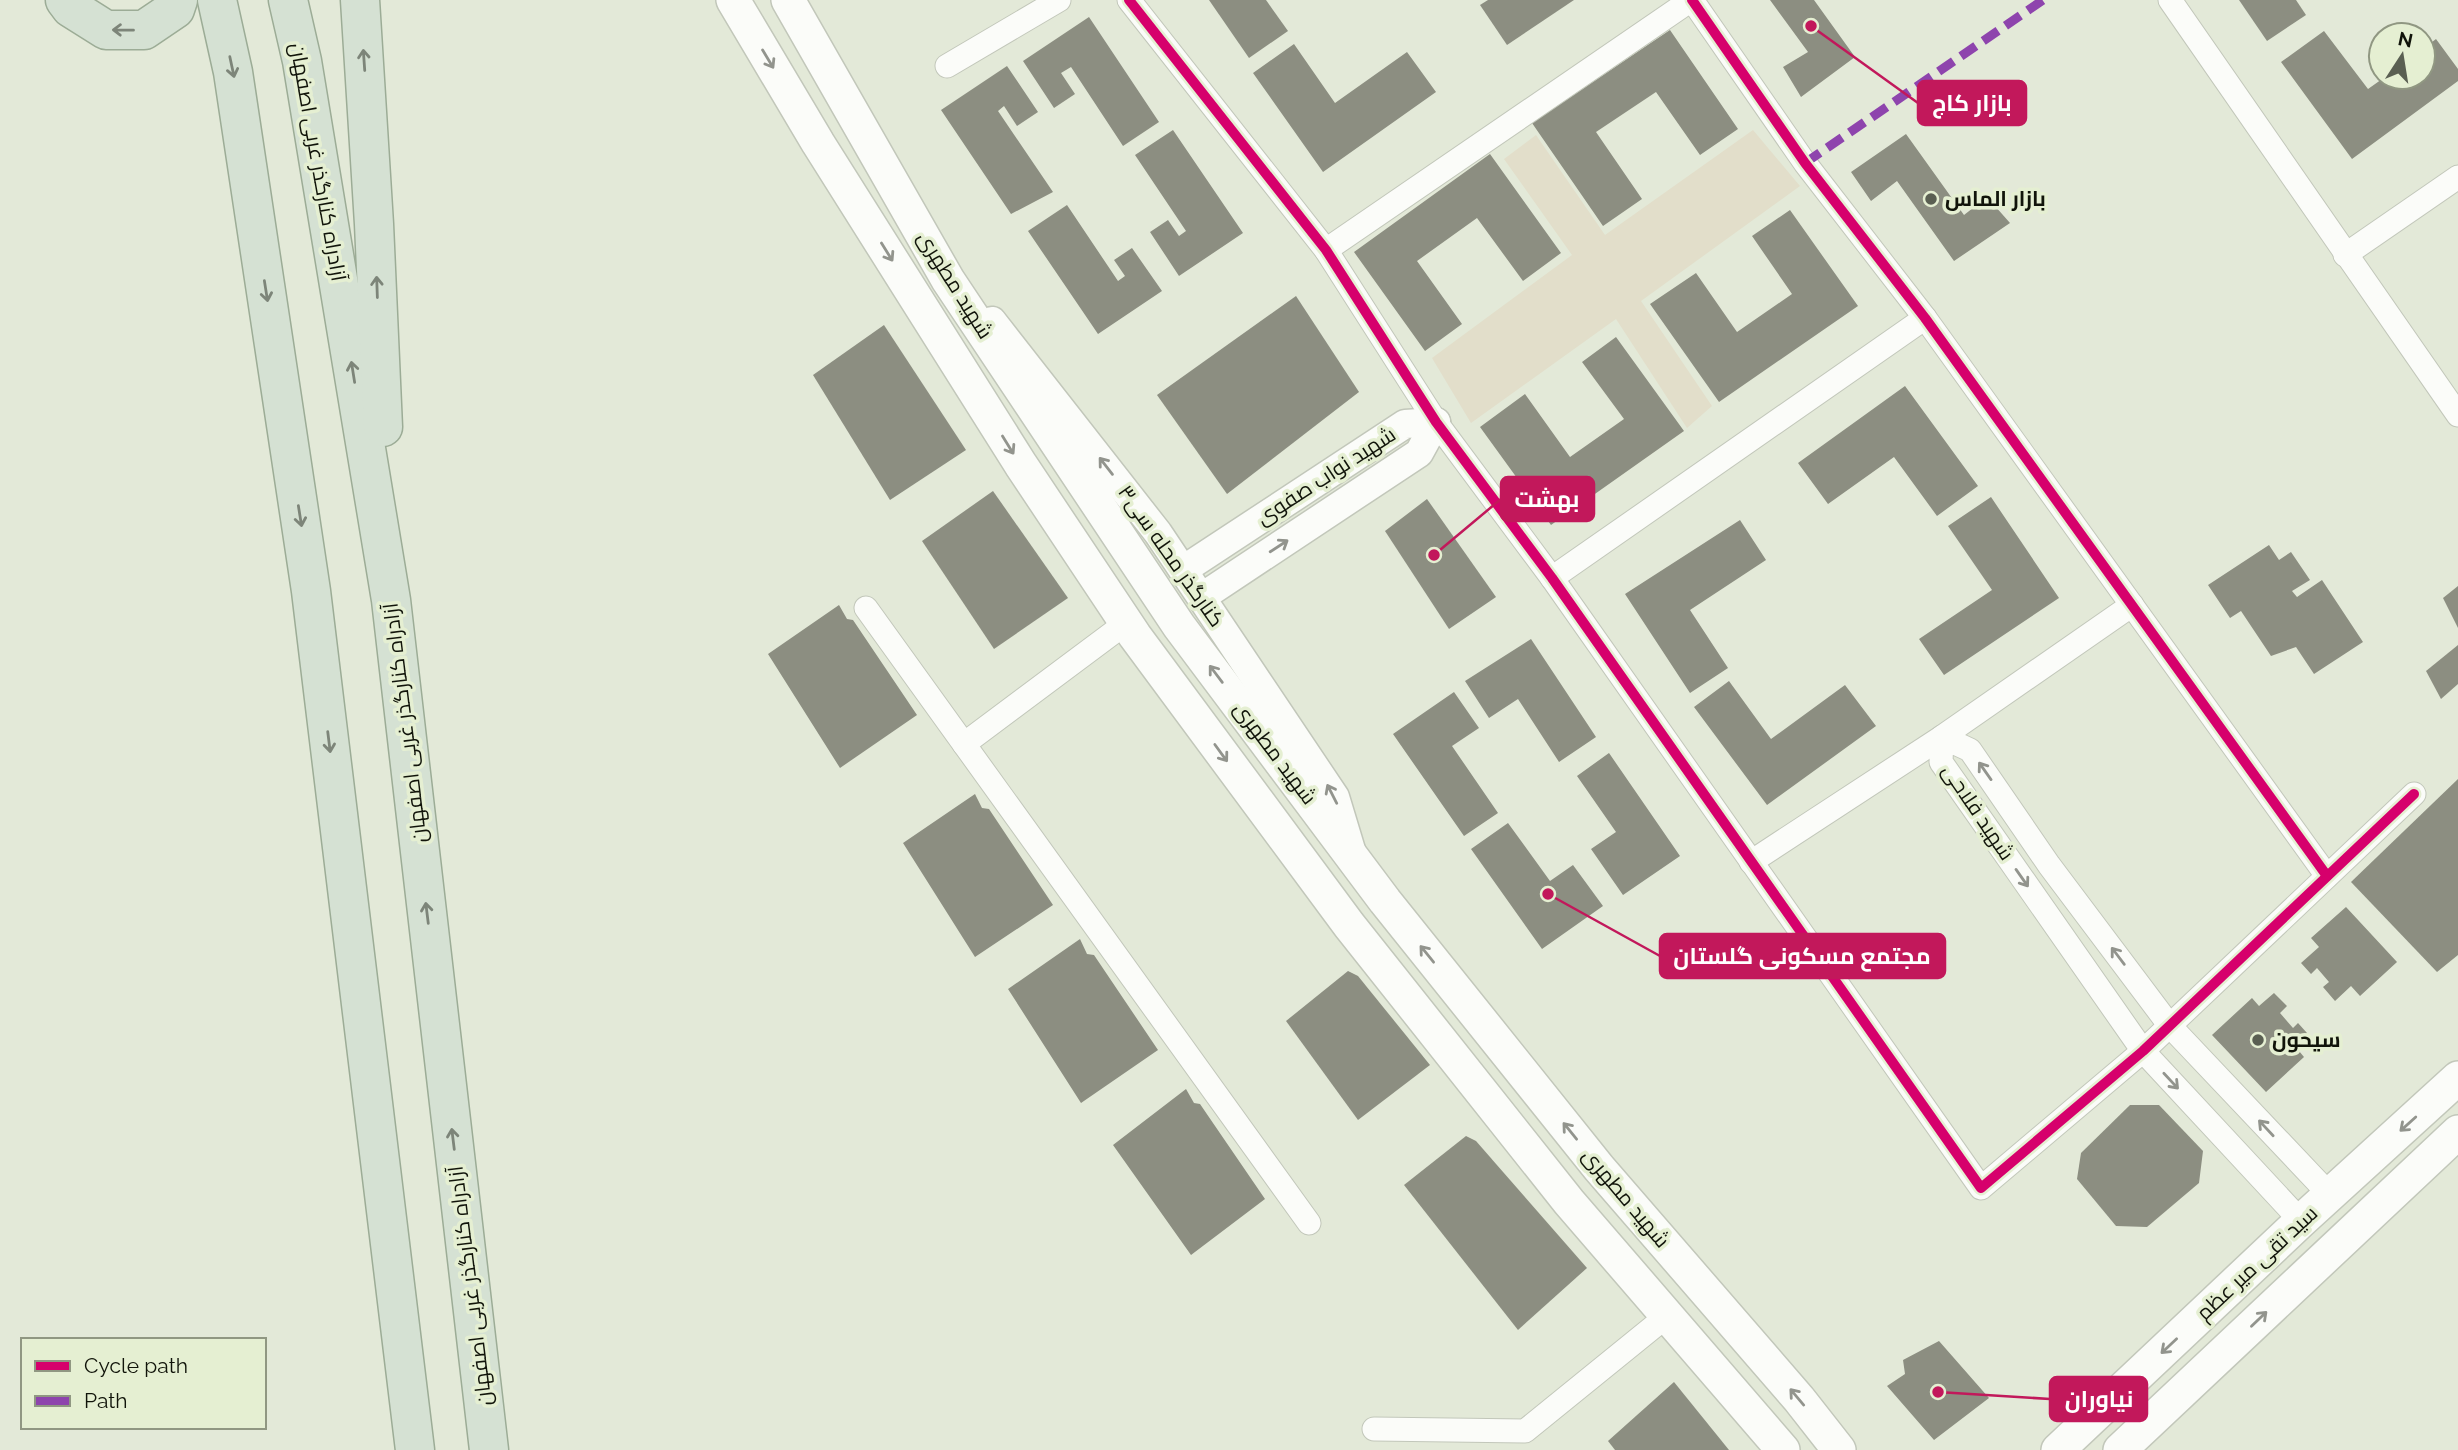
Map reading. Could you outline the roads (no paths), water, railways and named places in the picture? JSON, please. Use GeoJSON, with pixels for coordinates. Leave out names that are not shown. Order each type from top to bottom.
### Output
{"type":"FeatureCollection","features":[{"type":"Feature","properties":{"kind":"highway"},"geometry":{"type":"LineString","coordinates":[[65,0],[71,8],[106,30],[144,30],[176,9],[178,0]]}},
{"type":"Feature","properties":{"kind":"highway"},"geometry":{"type":"LineString","coordinates":[[217,0],[233,72],[311,591],[415,1450]]}},
{"type":"Feature","properties":{"kind":"highway","name":"آزادراه کنارگذر غربی اصفهان"},"geometry":{"type":"LineString","coordinates":[[288,0],[302,61],[391,600],[489,1450]]}},
{"type":"Feature","properties":{"kind":"highway"},"geometry":{"type":"LineString","coordinates":[[359,0],[374,224],[391,600]]}},
{"type":"Feature","properties":{"kind":"main road","name":"شهید مطهری"},"geometry":{"type":"LineString","coordinates":[[733,0],[818,143],[1007,442],[1126,623],[1349,925],[1569,1202],[1783,1450]]}},
{"type":"Feature","properties":{"kind":"main road","name":"شهید مطهری"},"geometry":{"type":"LineString","coordinates":[[788,0],[948,279],[1180,625],[1385,901],[1600,1168],[1830,1445]]}},
{"type":"Feature","properties":{"kind":"main road","name":"سید تقی میر عظم"},"geometry":{"type":"LineString","coordinates":[[2058,1450],[2301,1221],[2458,1078]]}},
{"type":"Feature","properties":{"kind":"main road","name":"سید تقی میر عظم"},"geometry":{"type":"LineString","coordinates":[[2120,1450],[2458,1132]]}},
{"type":"Feature","properties":{"kind":"street"},"geometry":{"type":"LineString","coordinates":[[947,66],[1059,0]]}},
{"type":"Feature","properties":{"kind":"street"},"geometry":{"type":"LineString","coordinates":[[1129,0],[1326,250],[1436,422],[1552,578],[1981,1188],[2143,1051],[2414,794]]}},
{"type":"Feature","properties":{"kind":"street"},"geometry":{"type":"LineString","coordinates":[[1326,250],[1692,0],[1805,163],[1925,318],[2327,876]]}},
{"type":"Feature","properties":{"kind":"street"},"geometry":{"type":"LineString","coordinates":[[2170,0],[2458,415]]}},
{"type":"Feature","properties":{"kind":"street"},"geometry":{"type":"LineString","coordinates":[[2345,255],[2458,177]]}},
{"type":"Feature","properties":{"kind":"street","name":"کنارگذر محله سی۳"},"geometry":{"type":"LineString","coordinates":[[948,279],[983,310],[1158,533],[1335,796],[1353,859]]}},
{"type":"Feature","properties":{"kind":"street"},"geometry":{"type":"LineString","coordinates":[[1552,578],[1925,318]]}},
{"type":"Feature","properties":{"kind":"street","name":"شهید نواب صفوی"},"geometry":{"type":"LineString","coordinates":[[1183,570],[1405,424],[1436,422]]}},
{"type":"Feature","properties":{"kind":"street","name":"شهید نواب صفوی"},"geometry":{"type":"LineString","coordinates":[[1202,597],[1419,453],[1436,422]]}},
{"type":"Feature","properties":{"kind":"street"},"geometry":{"type":"LineString","coordinates":[[1224,542],[1218,559],[1223,569],[1239,572]]}},
{"type":"Feature","properties":{"kind":"street"},"geometry":{"type":"LineString","coordinates":[[1751,862],[1942,737],[2132,606]]}},
{"type":"Feature","properties":{"kind":"street"},"geometry":{"type":"LineString","coordinates":[[866,608],[1309,1223]]}},
{"type":"Feature","properties":{"kind":"street"},"geometry":{"type":"LineString","coordinates":[[964,744],[1126,623]]}},
{"type":"Feature","properties":{"kind":"street","name":"شهید فلاحی"},"geometry":{"type":"LineString","coordinates":[[2301,1221],[2143,1051],[1941,762],[1942,737],[1970,750],[2049,865],[2170,1026],[2330,1195]]}},
{"type":"Feature","properties":{"kind":"street"},"geometry":{"type":"LineString","coordinates":[[2268,1185],[2284,1187],[2294,1177],[2293,1157]]}},
{"type":"Feature","properties":{"kind":"street"},"geometry":{"type":"LineString","coordinates":[[1374,1429],[1525,1431],[1668,1315]]}},
{"type":"Feature","properties":{"kind":"place","name":"بازار کاج"},"geometry":{"type":"Point","coordinates":[1811,26]}},
{"type":"Feature","properties":{"kind":"place","name":"بازار الماس"},"geometry":{"type":"Point","coordinates":[1931,199]}},
{"type":"Feature","properties":{"kind":"place","name":"بهشت"},"geometry":{"type":"Point","coordinates":[1434,555]}},
{"type":"Feature","properties":{"kind":"place","name":"مجتمع مسکونی گلستان"},"geometry":{"type":"Point","coordinates":[1548,894]}},
{"type":"Feature","properties":{"kind":"place","name":"سیحون"},"geometry":{"type":"Point","coordinates":[2258,1040]}},
{"type":"Feature","properties":{"kind":"place","name":"نیاوران"},"geometry":{"type":"Point","coordinates":[1938,1392]}}]}
